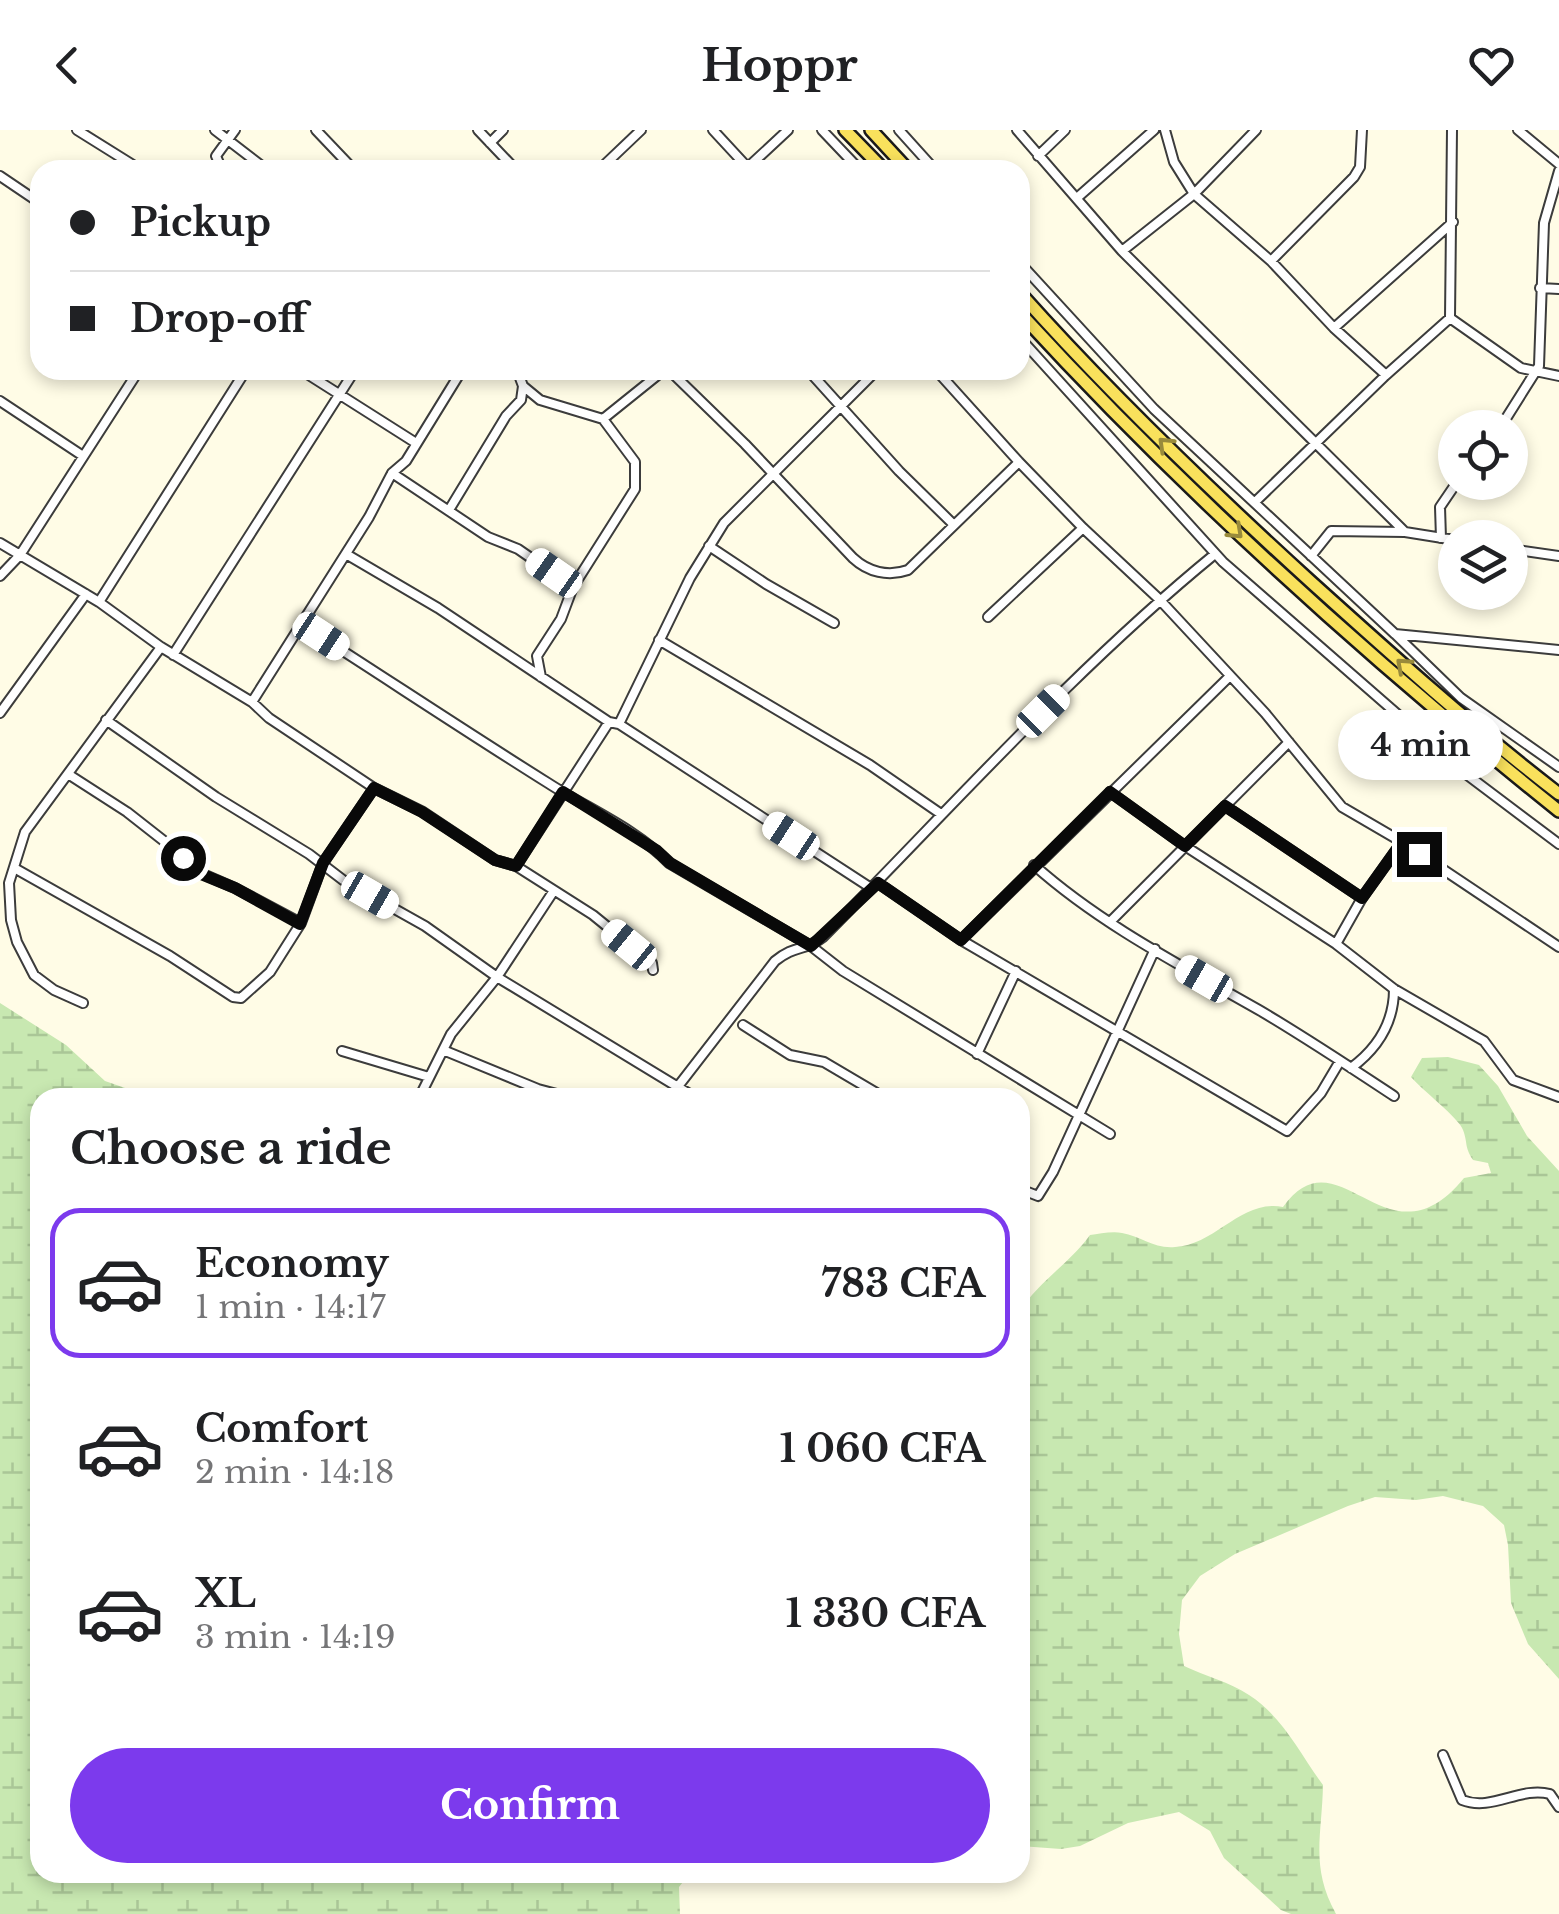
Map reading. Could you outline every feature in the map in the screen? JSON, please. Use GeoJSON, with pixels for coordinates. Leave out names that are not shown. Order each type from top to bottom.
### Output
{"type":"FeatureCollection","features":[{"type":"Feature","properties":{"kind":"main road"},"geometry":{"type":"LineString","coordinates":[[845,130],[874,160]]}},
{"type":"Feature","properties":{"kind":"main road"},"geometry":{"type":"LineString","coordinates":[[871,130],[899,160]]}},
{"type":"Feature","properties":{"kind":"main road"},"geometry":{"type":"LineString","coordinates":[[1030,304],[1098,378],[1199,477],[1445,704],[1559,794]]}},
{"type":"Feature","properties":{"kind":"main road"},"geometry":{"type":"LineString","coordinates":[[1030,323],[1194,492],[1328,618],[1559,811]]}},
{"type":"Feature","properties":{"kind":"street"},"geometry":{"type":"LineString","coordinates":[[76,130],[125,160]]}},
{"type":"Feature","properties":{"kind":"street"},"geometry":{"type":"LineString","coordinates":[[215,130],[254,160]]}},
{"type":"Feature","properties":{"kind":"street"},"geometry":{"type":"LineString","coordinates":[[217,160],[235,130]]}},
{"type":"Feature","properties":{"kind":"street"},"geometry":{"type":"LineString","coordinates":[[316,130],[344,160]]}},
{"type":"Feature","properties":{"kind":"street"},"geometry":{"type":"LineString","coordinates":[[478,130],[506,160]]}},
{"type":"Feature","properties":{"kind":"street"},"geometry":{"type":"LineString","coordinates":[[490,143],[504,130]]}},
{"type":"Feature","properties":{"kind":"street"},"geometry":{"type":"LineString","coordinates":[[610,160],[641,130]]}},
{"type":"Feature","properties":{"kind":"street"},"geometry":{"type":"LineString","coordinates":[[713,130],[739,160]]}},
{"type":"Feature","properties":{"kind":"street"},"geometry":{"type":"LineString","coordinates":[[756,160],[788,130]]}},
{"type":"Feature","properties":{"kind":"street"},"geometry":{"type":"LineString","coordinates":[[822,130],[850,160]]}},
{"type":"Feature","properties":{"kind":"street"},"geometry":{"type":"LineString","coordinates":[[900,130],[926,160]]}},
{"type":"Feature","properties":{"kind":"street"},"geometry":{"type":"LineString","coordinates":[[1017,130],[1122,251],[1405,532]]}},
{"type":"Feature","properties":{"kind":"street"},"geometry":{"type":"LineString","coordinates":[[1038,156],[1065,130]]}},
{"type":"Feature","properties":{"kind":"street"},"geometry":{"type":"LineString","coordinates":[[1078,197],[1154,130]]}},
{"type":"Feature","properties":{"kind":"street"},"geometry":{"type":"LineString","coordinates":[[1165,130],[1174,162],[1194,194],[1270,261],[1386,375]]}},
{"type":"Feature","properties":{"kind":"street"},"geometry":{"type":"LineString","coordinates":[[1122,251],[1194,194],[1256,130]]}},
{"type":"Feature","properties":{"kind":"street"},"geometry":{"type":"LineString","coordinates":[[1270,261],[1354,177],[1360,167],[1362,130]]}},
{"type":"Feature","properties":{"kind":"street"},"geometry":{"type":"LineString","coordinates":[[1255,502],[1450,318],[1452,130]]}},
{"type":"Feature","properties":{"kind":"street"},"geometry":{"type":"LineString","coordinates":[[1512,410],[1538,373],[1546,208],[1559,168],[1518,130]]}},
{"type":"Feature","properties":{"kind":"street"},"geometry":{"type":"LineString","coordinates":[[0,176],[30,196]]}},
{"type":"Feature","properties":{"kind":"street"},"geometry":{"type":"LineString","coordinates":[[1334,328],[1453,222]]}},
{"type":"Feature","properties":{"kind":"street"},"geometry":{"type":"LineString","coordinates":[[1030,274],[1138,393],[1461,698],[1559,767]]}},
{"type":"Feature","properties":{"kind":"street"},"geometry":{"type":"LineString","coordinates":[[1540,288],[1559,289]]}},
{"type":"Feature","properties":{"kind":"street"},"geometry":{"type":"LineString","coordinates":[[1450,318],[1521,368],[1559,376]]}},
{"type":"Feature","properties":{"kind":"street"},"geometry":{"type":"LineString","coordinates":[[1030,349],[1215,554],[1466,774],[1559,844]]}},
{"type":"Feature","properties":{"kind":"street"},"geometry":{"type":"LineString","coordinates":[[0,576],[20,555],[132,380]]}},
{"type":"Feature","properties":{"kind":"street"},"geometry":{"type":"LineString","coordinates":[[99,602],[240,380]]}},
{"type":"Feature","properties":{"kind":"street"},"geometry":{"type":"LineString","coordinates":[[316,380],[416,443]]}},
{"type":"Feature","properties":{"kind":"street"},"geometry":{"type":"LineString","coordinates":[[173,655],[348,380]]}},
{"type":"Feature","properties":{"kind":"street"},"geometry":{"type":"LineString","coordinates":[[252,702],[346,554],[392,473],[406,461],[456,380]]}},
{"type":"Feature","properties":{"kind":"street"},"geometry":{"type":"LineString","coordinates":[[449,510],[506,416],[521,400],[521,380]]}},
{"type":"Feature","properties":{"kind":"street"},"geometry":{"type":"LineString","coordinates":[[604,419],[653,380]]}},
{"type":"Feature","properties":{"kind":"street"},"geometry":{"type":"LineString","coordinates":[[676,380],[861,566],[872,571],[908,570],[1019,462]]}},
{"type":"Feature","properties":{"kind":"street"},"geometry":{"type":"LineString","coordinates":[[817,380],[954,525]]}},
{"type":"Feature","properties":{"kind":"street"},"geometry":{"type":"LineString","coordinates":[[516,866],[563,792],[614,723],[709,546],[732,514],[867,380]]}},
{"type":"Feature","properties":{"kind":"street"},"geometry":{"type":"LineString","coordinates":[[945,380],[1083,528],[1160,600],[1289,742],[1342,807],[1402,842],[1559,948]]}},
{"type":"Feature","properties":{"kind":"street"},"geometry":{"type":"LineString","coordinates":[[523,386],[540,400],[604,419],[635,462],[634,489],[573,586],[562,619],[537,656],[541,677]]}},
{"type":"Feature","properties":{"kind":"street"},"geometry":{"type":"LineString","coordinates":[[0,401],[83,456]]}},
{"type":"Feature","properties":{"kind":"street"},"geometry":{"type":"LineString","coordinates":[[1199,477],[1213,463]]}},
{"type":"Feature","properties":{"kind":"street"},"geometry":{"type":"LineString","coordinates":[[392,473],[573,586]]}},
{"type":"Feature","properties":{"kind":"street"},"geometry":{"type":"LineString","coordinates":[[988,617],[1083,528]]}},
{"type":"Feature","properties":{"kind":"street"},"geometry":{"type":"LineString","coordinates":[[1311,556],[1330,531],[1405,532],[1438,538]]}},
{"type":"Feature","properties":{"kind":"street"},"geometry":{"type":"LineString","coordinates":[[0,543],[252,702],[269,718],[374,788],[422,812],[495,860],[516,866],[592,916],[652,963],[653,970]]}},
{"type":"Feature","properties":{"kind":"street"},"geometry":{"type":"LineString","coordinates":[[709,546],[834,623]]}},
{"type":"Feature","properties":{"kind":"street"},"geometry":{"type":"LineString","coordinates":[[1528,552],[1559,556]]}},
{"type":"Feature","properties":{"kind":"street"},"geometry":{"type":"LineString","coordinates":[[346,554],[438,608],[541,677],[961,940],[1287,1131],[1321,1093],[1340,1061]]}},
{"type":"Feature","properties":{"kind":"street"},"geometry":{"type":"LineString","coordinates":[[679,1086],[775,961],[791,948],[811,946],[1160,600],[1215,554]]}},
{"type":"Feature","properties":{"kind":"street"},"geometry":{"type":"LineString","coordinates":[[0,712],[86,594]]}},
{"type":"Feature","properties":{"kind":"street"},"geometry":{"type":"LineString","coordinates":[[302,624],[640,839],[670,863],[811,946],[843,971],[1110,1134]]}},
{"type":"Feature","properties":{"kind":"street"},"geometry":{"type":"LineString","coordinates":[[1395,634],[1559,650]]}},
{"type":"Feature","properties":{"kind":"street"},"geometry":{"type":"LineString","coordinates":[[659,640],[870,765],[941,814]]}},
{"type":"Feature","properties":{"kind":"street"},"geometry":{"type":"LineString","coordinates":[[84,1003],[43,983],[26,962],[11,920],[9,883],[25,832],[161,647]]}},
{"type":"Feature","properties":{"kind":"street"},"geometry":{"type":"LineString","coordinates":[[961,940],[1230,676]]}},
{"type":"Feature","properties":{"kind":"street"},"geometry":{"type":"LineString","coordinates":[[106,720],[216,798],[323,863],[343,880],[424,926],[497,977],[682,1088]]}},
{"type":"Feature","properties":{"kind":"street"},"geometry":{"type":"LineString","coordinates":[[1111,920],[1289,742]]}},
{"type":"Feature","properties":{"kind":"street"},"geometry":{"type":"LineString","coordinates":[[68,774],[127,812],[178,852],[196,872],[235,888],[300,924]]}},
{"type":"Feature","properties":{"kind":"street"},"geometry":{"type":"LineString","coordinates":[[16,869],[241,998],[270,972],[300,924],[323,863],[374,788]]}},
{"type":"Feature","properties":{"kind":"street"},"geometry":{"type":"LineString","coordinates":[[1110,792],[1336,944],[1394,990],[1484,1041],[1513,1080],[1559,1097]]}},
{"type":"Feature","properties":{"kind":"street"},"geometry":{"type":"LineString","coordinates":[[1225,806],[1362,898]]}},
{"type":"Feature","properties":{"kind":"street"},"geometry":{"type":"LineString","coordinates":[[1336,944],[1362,898],[1402,842]]}},
{"type":"Feature","properties":{"kind":"street"},"geometry":{"type":"LineString","coordinates":[[1034,866],[1155,950],[1394,1096]]}},
{"type":"Feature","properties":{"kind":"street"},"geometry":{"type":"LineString","coordinates":[[424,1088],[451,1034],[497,977],[553,892]]}},
{"type":"Feature","properties":{"kind":"street"},"geometry":{"type":"LineString","coordinates":[[1030,1194],[1040,1195],[1080,1117],[1155,950]]}},
{"type":"Feature","properties":{"kind":"street"},"geometry":{"type":"LineString","coordinates":[[976,1054],[1016,971]]}},
{"type":"Feature","properties":{"kind":"street"},"geometry":{"type":"LineString","coordinates":[[1351,1068],[1376,1044],[1390,1020],[1394,990]]}},
{"type":"Feature","properties":{"kind":"street"},"geometry":{"type":"LineString","coordinates":[[743,1025],[790,1054],[824,1062],[868,1088]]}},
{"type":"Feature","properties":{"kind":"street"},"geometry":{"type":"LineString","coordinates":[[443,1050],[536,1088]]}},
{"type":"Feature","properties":{"kind":"street"},"geometry":{"type":"LineString","coordinates":[[342,1051],[429,1077]]}},
{"type":"Feature","properties":{"kind":"street"},"geometry":{"type":"LineString","coordinates":[[1443,1755],[1462,1800],[1492,1803],[1538,1791],[1550,1794],[1559,1807]]}},
{"type":"Feature","properties":{"kind":"green space"},"geometry":{"type":"Polygon","coordinates":[[[0,1003],[66,1045],[105,1081],[125,1088],[30,1088],[30,1883],[682,1883],[680,1914],[0,1914],[0,1003]]]}},
{"type":"Feature","properties":{"kind":"green space"},"geometry":{"type":"Polygon","coordinates":[[[1448,1057],[1479,1065],[1498,1086],[1527,1136],[1559,1171],[1559,1679],[1528,1644],[1511,1603],[1504,1525],[1483,1506],[1443,1496],[1416,1500],[1375,1497],[1235,1554],[1200,1576],[1182,1600],[1179,1634],[1184,1666],[1234,1686],[1261,1704],[1281,1725],[1323,1785],[1320,1866],[1336,1914],[1291,1914],[1281,1910],[1224,1858],[1210,1831],[1179,1812],[1128,1823],[1080,1846],[1030,1847],[1030,1298],[1090,1235],[1118,1232],[1161,1246],[1190,1244],[1254,1210],[1283,1207],[1304,1187],[1324,1182],[1388,1208],[1411,1212],[1436,1203],[1464,1178],[1491,1173],[1488,1163],[1473,1160],[1460,1125],[1411,1077],[1422,1058],[1448,1057]]]}},
{"type":"Feature","properties":{"kind":"route"},"geometry":{"type":"LineString","coordinates":[[183,858],[196,872],[235,888],[300,924],[323,863],[374,788],[422,812],[495,860],[516,866],[563,792],[609,818],[670,863],[811,946],[878,883],[961,940],[1110,792],[1185,846],[1225,806],[1362,898],[1402,842],[1419,854]]}}]}
